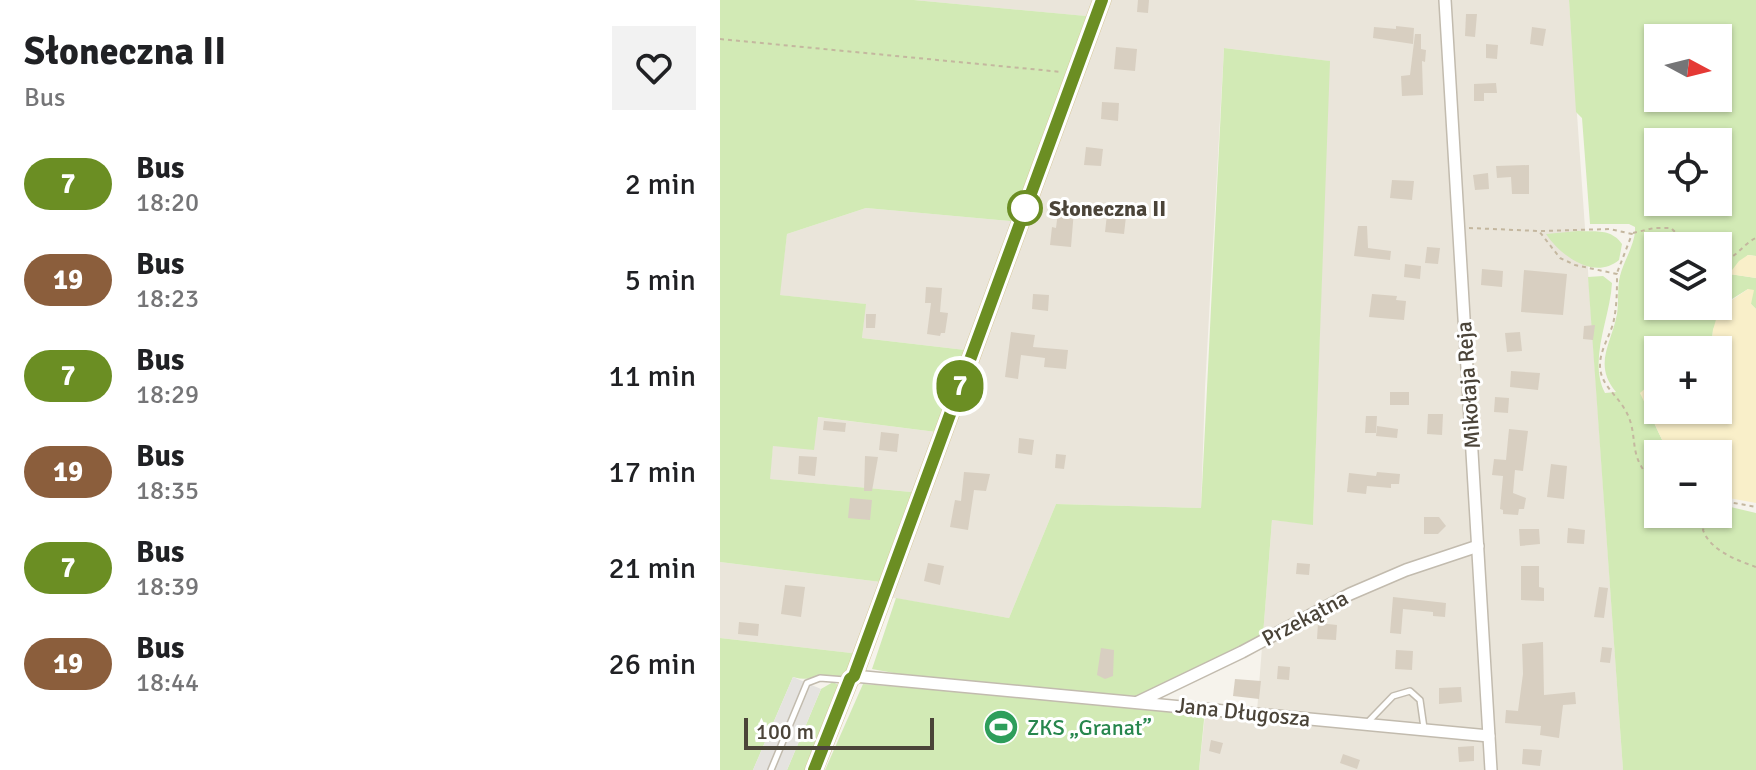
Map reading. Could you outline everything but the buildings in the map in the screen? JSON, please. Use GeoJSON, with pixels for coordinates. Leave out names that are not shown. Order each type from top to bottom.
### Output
{"type":"FeatureCollection","features":[{"type":"Feature","properties":{"kind":"street"},"geometry":{"type":"LineString","coordinates":[[814,770],[852,678],[1102,0]]}},
{"type":"Feature","properties":{"kind":"street","name":"Mikołaja Reja"},"geometry":{"type":"LineString","coordinates":[[1445,0],[1491,770]]}},
{"type":"Feature","properties":{"kind":"street","name":"Przekątna"},"geometry":{"type":"LineString","coordinates":[[1138,702],[1242,652],[1350,594],[1406,570],[1478,546]]}},
{"type":"Feature","properties":{"kind":"street","name":"Jana Długosza"},"geometry":{"type":"LineString","coordinates":[[852,678],[1489,736]]}},
{"type":"Feature","properties":{"kind":"lane"},"geometry":{"type":"LineString","coordinates":[[771,770],[807,683],[820,678],[852,678]]}},
{"type":"Feature","properties":{"kind":"lane"},"geometry":{"type":"LineString","coordinates":[[1366,724],[1393,696],[1410,691],[1420,700],[1425,729]]}},
{"type":"Feature","properties":{"kind":"path"},"geometry":{"type":"LineString","coordinates":[[720,39],[911,55],[1075,74]]}},
{"type":"Feature","properties":{"kind":"path"},"geometry":{"type":"LineString","coordinates":[[1459,228],[1539,231],[1610,229],[1632,234],[1654,228],[1671,228],[1675,232]]}},
{"type":"Feature","properties":{"kind":"path"},"geometry":{"type":"LineString","coordinates":[[1539,231],[1560,258],[1575,265],[1617,274]]}},
{"type":"Feature","properties":{"kind":"path"},"geometry":{"type":"LineString","coordinates":[[1632,234],[1617,274],[1613,321],[1600,367],[1603,381],[1626,410],[1638,463],[1644,472]]}},
{"type":"Feature","properties":{"kind":"path"},"geometry":{"type":"LineString","coordinates":[[1732,258],[1756,238]]}},
{"type":"Feature","properties":{"kind":"path"},"geometry":{"type":"LineString","coordinates":[[1732,503],[1756,507]]}},
{"type":"Feature","properties":{"kind":"path"},"geometry":{"type":"LineString","coordinates":[[1704,528],[1707,542],[1756,567]]}},
{"type":"Feature","properties":{"kind":"shaded area"},"geometry":{"type":"Polygon","coordinates":[[[914,0],[1569,0],[1623,770],[1199,770],[1206,706],[1257,711],[1272,520],[1313,524],[1329,61],[1224,48],[1201,508],[1056,504],[1009,618],[882,596],[860,654],[720,638],[720,562],[889,583],[922,493],[769,479],[773,446],[817,417],[944,433],[974,351],[862,338],[865,304],[779,295],[787,234],[866,208],[1021,222],[1096,17],[914,0]]]}},
{"type":"Feature","properties":{"kind":"shaded area"},"geometry":{"type":"Polygon","coordinates":[[[793,677],[821,689],[787,770],[753,770],[793,677]]]}},
{"type":"Feature","properties":{"kind":"green space"},"geometry":{"type":"Polygon","coordinates":[[[720,0],[914,0],[1097,17],[1021,222],[866,208],[787,234],[780,295],[866,304],[862,338],[974,351],[944,433],[818,417],[814,450],[773,446],[770,479],[922,493],[889,583],[720,562],[720,0]]]}},
{"type":"Feature","properties":{"kind":"green space"},"geometry":{"type":"Polygon","coordinates":[[[1569,0],[1756,0],[1756,256],[1748,255],[1732,272],[1732,232],[1644,232],[1644,320],[1717,320],[1712,336],[1644,336],[1644,424],[1655,424],[1662,440],[1644,440],[1644,528],[1732,528],[1732,507],[1756,513],[1756,770],[1623,770],[1588,277],[1603,276],[1612,283],[1599,367],[1605,393],[1616,392],[1606,372],[1606,354],[1617,314],[1620,276],[1634,239],[1635,227],[1629,224],[1590,224],[1582,118],[1576,112],[1569,0]]]}},
{"type":"Feature","properties":{"kind":"green space"},"geometry":{"type":"Polygon","coordinates":[[[1224,48],[1330,61],[1313,525],[1272,520],[1263,635],[1137,696],[910,676],[872,669],[896,598],[1009,618],[1056,504],[1201,508],[1224,48]]]}},
{"type":"Feature","properties":{"kind":"green space"},"geometry":{"type":"Polygon","coordinates":[[[1578,231],[1613,235],[1622,244],[1619,260],[1609,266],[1589,267],[1569,257],[1546,234],[1578,231]]]}},
{"type":"Feature","properties":{"kind":"green space"},"geometry":{"type":"Polygon","coordinates":[[[1732,274],[1756,278],[1756,309],[1751,304],[1748,289],[1732,299],[1732,274]]]}},
{"type":"Feature","properties":{"kind":"green space"},"geometry":{"type":"Polygon","coordinates":[[[720,638],[860,654],[843,678],[793,677],[753,770],[720,770],[720,638]]]}},
{"type":"Feature","properties":{"kind":"green space"},"geometry":{"type":"Polygon","coordinates":[[[833,682],[840,686],[807,770],[787,770],[821,689],[833,682]]]}},
{"type":"Feature","properties":{"kind":"green space","name":"ZKS „Granat”"},"geometry":{"type":"Polygon","coordinates":[[[863,684],[1205,710],[1199,770],[825,770],[863,684]]]}},
{"type":"Feature","properties":{"kind":"sand"},"geometry":{"type":"Polygon","coordinates":[[[1748,255],[1756,256],[1756,278],[1732,274],[1739,261],[1748,255]]]}},
{"type":"Feature","properties":{"kind":"sand"},"geometry":{"type":"Polygon","coordinates":[[[1748,289],[1754,290],[1751,304],[1756,309],[1756,503],[1732,499],[1732,440],[1662,440],[1655,424],[1732,424],[1732,336],[1712,336],[1716,320],[1732,320],[1732,300],[1748,289]]]}},
{"type":"Feature","properties":{"kind":"bus line","name":"7"},"geometry":{"type":"LineString","coordinates":[[814,770],[850,679],[854,676],[1102,0]]}},
{"type":"Feature","properties":{"kind":"place","name":"Słoneczna II"},"geometry":{"type":"Point","coordinates":[1025,208]}},
{"type":"Feature","properties":{"kind":"place","name":"ZKS „Granat”"},"geometry":{"type":"Point","coordinates":[1001,727]}}]}
